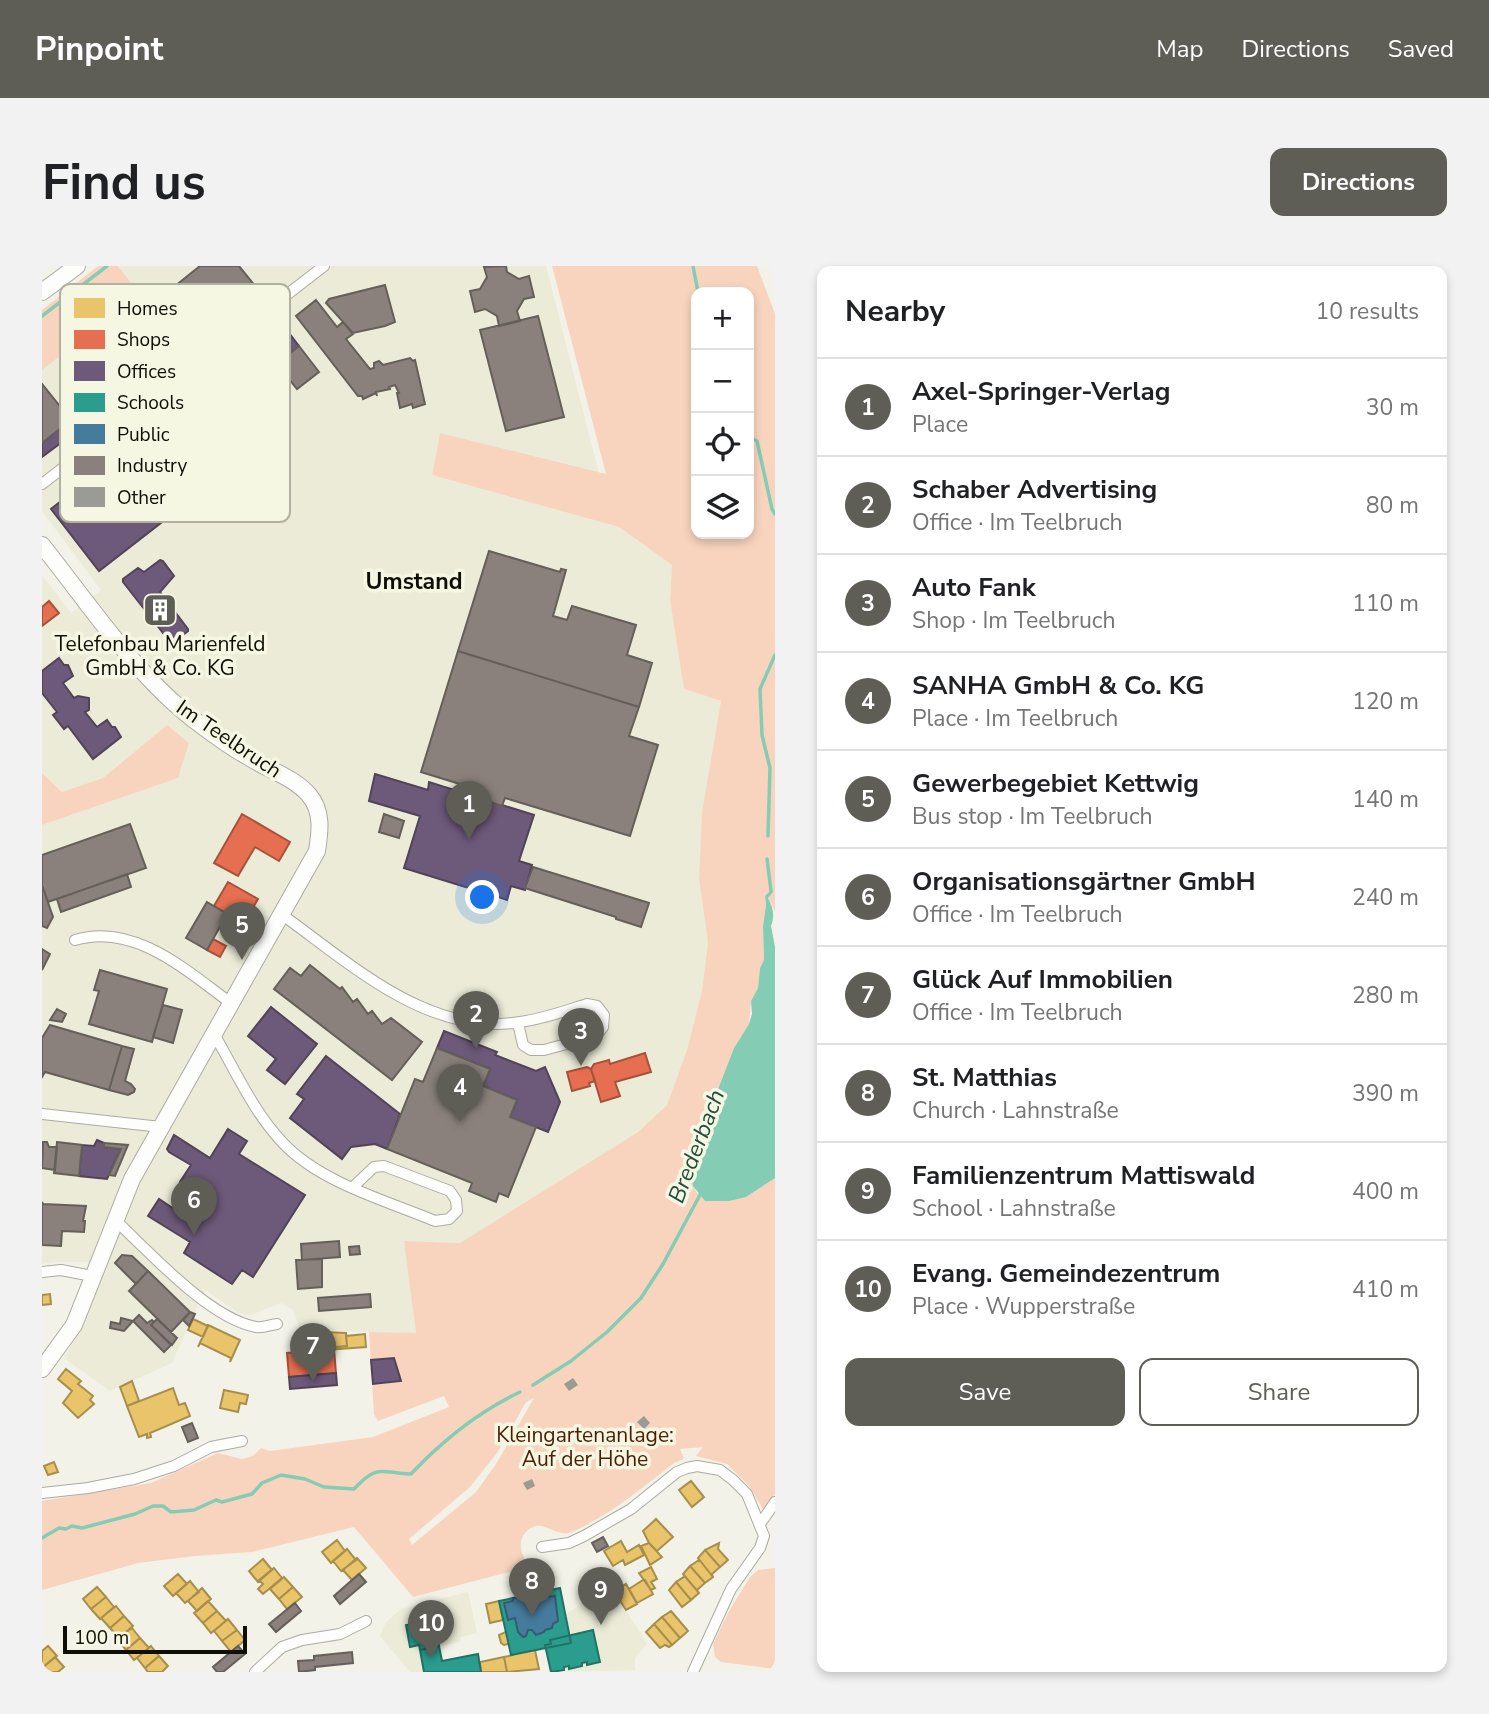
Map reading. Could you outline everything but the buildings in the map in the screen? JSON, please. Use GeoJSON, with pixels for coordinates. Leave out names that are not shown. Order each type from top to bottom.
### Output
{"type":"FeatureCollection","features":[{"type":"Feature","properties":{"kind":"street"},"geometry":{"type":"LineString","coordinates":[[42,292],[77,266]]}},
{"type":"Feature","properties":{"kind":"street"},"geometry":{"type":"LineString","coordinates":[[290,292],[324,266]]}},
{"type":"Feature","properties":{"kind":"street"},"geometry":{"type":"LineString","coordinates":[[42,484],[60,470]]}},
{"type":"Feature","properties":{"kind":"street","name":"Im Teelbruch"},"geometry":{"type":"LineString","coordinates":[[42,545],[148,678],[197,722],[309,794],[316,805],[321,830],[317,851],[132,1179],[74,1325],[42,1369]]}},
{"type":"Feature","properties":{"kind":"street"},"geometry":{"type":"LineString","coordinates":[[281,914],[400,998],[431,1012],[464,1021],[518,1023],[587,1004],[597,1006],[604,1015],[603,1027],[596,1036],[544,1050],[531,1050],[523,1045],[518,1023]]}},
{"type":"Feature","properties":{"kind":"street"},"geometry":{"type":"LineString","coordinates":[[75,940],[94,935],[114,937],[147,947],[173,961],[232,1004]]}},
{"type":"Feature","properties":{"kind":"street"},"geometry":{"type":"LineString","coordinates":[[214,1034],[259,1111],[283,1142],[307,1163],[327,1176],[353,1187],[435,1221],[449,1219],[457,1211],[456,1200],[450,1191],[384,1166],[374,1167],[353,1187]]}},
{"type":"Feature","properties":{"kind":"street"},"geometry":{"type":"LineString","coordinates":[[42,1114],[161,1127]]}},
{"type":"Feature","properties":{"kind":"street"},"geometry":{"type":"LineString","coordinates":[[114,1219],[204,1301],[241,1323],[259,1328],[277,1324]]}},
{"type":"Feature","properties":{"kind":"street"},"geometry":{"type":"LineString","coordinates":[[42,1272],[61,1270],[92,1276]]}},
{"type":"Feature","properties":{"kind":"street"},"geometry":{"type":"LineString","coordinates":[[42,1493],[134,1479],[174,1466],[211,1447],[242,1441]]}},
{"type":"Feature","properties":{"kind":"street"},"geometry":{"type":"LineString","coordinates":[[542,1547],[569,1543],[584,1536],[631,1509],[677,1472],[697,1466],[720,1470],[733,1480],[747,1494],[764,1536],[760,1548],[732,1589],[693,1672]]}},
{"type":"Feature","properties":{"kind":"street"},"geometry":{"type":"LineString","coordinates":[[760,1524],[775,1502]]}},
{"type":"Feature","properties":{"kind":"street"},"geometry":{"type":"LineString","coordinates":[[760,1548],[772,1551]]}},
{"type":"Feature","properties":{"kind":"street"},"geometry":{"type":"LineString","coordinates":[[255,1672],[282,1647],[302,1640],[340,1634],[366,1621]]}},
{"type":"Feature","properties":{"kind":"shaded area"},"geometry":{"type":"Polygon","coordinates":[[[118,266],[546,266],[599,473],[440,433],[432,475],[619,527],[672,565],[670,600],[684,689],[721,701],[702,812],[699,879],[708,942],[702,991],[687,1050],[667,1105],[638,1132],[460,1243],[405,1241],[416,1334],[299,1329],[293,1310],[281,1303],[248,1316],[237,1312],[205,1290],[172,1363],[110,1391],[64,1358],[81,1329],[106,1262],[42,1264],[42,825],[178,778],[167,725],[103,778],[62,792],[42,773],[42,575],[71,613],[101,590],[42,511],[42,370],[60,356],[60,522],[290,522],[290,284],[132,284],[118,266]]]}},
{"type":"Feature","properties":{"kind":"shaded area"},"geometry":{"type":"Polygon","coordinates":[[[771,890],[773,892],[768,898],[773,912],[771,926],[775,947],[775,1178],[746,1197],[729,1201],[705,1201],[693,1186],[693,1172],[713,1102],[734,1048],[752,1014],[751,1001],[758,988],[760,968],[764,960],[765,896],[771,890]]]}},
{"type":"Feature","properties":{"kind":"shaded area"},"geometry":{"type":"Polygon","coordinates":[[[611,1586],[647,1644],[635,1658],[635,1670],[551,1672],[545,1645],[564,1615],[611,1586]]]}},
{"type":"Feature","properties":{"kind":"shaded area"},"geometry":{"type":"Polygon","coordinates":[[[468,1592],[477,1633],[461,1637],[460,1642],[420,1650],[424,1672],[410,1672],[380,1636],[386,1622],[401,1609],[468,1592]]]}},
{"type":"Feature","properties":{"kind":"green space"},"geometry":{"type":"Polygon","coordinates":[[[98,266],[118,266],[132,284],[75,284],[98,266]]]}},
{"type":"Feature","properties":{"kind":"green space","name":"Kleingartenanlage: Auf der Höhe"},"geometry":{"type":"Polygon","coordinates":[[[552,266],[757,266],[775,314],[775,912],[765,896],[764,960],[760,968],[758,988],[751,1001],[749,1024],[734,1048],[713,1102],[693,1172],[693,1186],[697,1193],[746,1197],[775,1178],[775,1494],[763,1509],[749,1486],[727,1464],[696,1456],[703,1447],[680,1449],[684,1459],[674,1463],[586,1525],[566,1533],[538,1526],[527,1531],[521,1541],[525,1560],[521,1569],[413,1597],[354,1527],[252,1552],[138,1563],[42,1590],[42,1501],[151,1483],[218,1453],[242,1459],[253,1456],[261,1448],[270,1451],[373,1437],[449,1407],[444,1396],[378,1421],[374,1414],[369,1332],[416,1333],[404,1241],[460,1243],[638,1132],[667,1105],[687,1050],[702,991],[708,942],[699,879],[702,812],[721,701],[684,689],[670,600],[672,565],[619,527],[432,475],[440,433],[606,474],[552,266]],[[534,1398],[526,1402],[497,1453],[470,1487],[409,1539],[412,1545],[476,1492],[496,1464],[534,1398]]]}},
{"type":"Feature","properties":{"kind":"green space"},"geometry":{"type":"Polygon","coordinates":[[[60,296],[60,356],[42,370],[42,310],[60,296]]]}},
{"type":"Feature","properties":{"kind":"green space"},"geometry":{"type":"Polygon","coordinates":[[[167,725],[189,743],[178,778],[42,825],[42,773],[62,792],[103,778],[167,725]]]}},
{"type":"Feature","properties":{"kind":"green space"},"geometry":{"type":"Polygon","coordinates":[[[775,1568],[775,1669],[721,1662],[715,1657],[713,1644],[729,1611],[750,1577],[758,1570],[775,1568]]]}},
{"type":"Feature","properties":{"kind":"waterway"},"geometry":{"type":"LineString","coordinates":[[84,284],[107,266]]}},
{"type":"Feature","properties":{"kind":"waterway","name":"Brederbach"},"geometry":{"type":"LineString","coordinates":[[693,266],[697,287]]}},
{"type":"Feature","properties":{"kind":"waterway"},"geometry":{"type":"LineString","coordinates":[[42,316],[60,302]]}},
{"type":"Feature","properties":{"kind":"waterway","name":"Brederbach"},"geometry":{"type":"LineString","coordinates":[[754,440],[757,441],[775,514]]}},
{"type":"Feature","properties":{"kind":"waterway","name":"Brederbach"},"geometry":{"type":"LineString","coordinates":[[768,836],[770,768],[762,735],[760,689],[775,655]]}},
{"type":"Feature","properties":{"kind":"waterway","name":"Brederbach"},"geometry":{"type":"LineString","coordinates":[[767,859],[771,891]]}},
{"type":"Feature","properties":{"kind":"waterway","name":"Brederbach"},"geometry":{"type":"LineString","coordinates":[[533,1385],[571,1361],[607,1332],[641,1298],[663,1264],[701,1193]]}},
{"type":"Feature","properties":{"kind":"waterway","name":"Brederbach"},"geometry":{"type":"LineString","coordinates":[[42,1538],[59,1528],[82,1528],[135,1514],[153,1506],[163,1506],[171,1512],[194,1510],[216,1500],[222,1502],[252,1494],[262,1483],[281,1475],[305,1479],[324,1487],[354,1489],[369,1476],[380,1471],[411,1474],[462,1428],[490,1408],[520,1392]]}},
{"type":"Feature","properties":{"kind":"place","name":"Telefonbau Marienfeld GmbH & Co. KG"},"geometry":{"type":"Point","coordinates":[160,610]}},
{"type":"Feature","properties":{"kind":"place","name":"Axel-Springer-Verlag"},"geometry":{"type":"Point","coordinates":[469,839]}},
{"type":"Feature","properties":{"kind":"place","name":"Gewerbegebiet Kettwig"},"geometry":{"type":"Point","coordinates":[242,960]}},
{"type":"Feature","properties":{"kind":"place","name":"Schaber Advertising"},"geometry":{"type":"Point","coordinates":[476,1049]}},
{"type":"Feature","properties":{"kind":"place","name":"Auto Fank"},"geometry":{"type":"Point","coordinates":[581,1066]}},
{"type":"Feature","properties":{"kind":"place","name":"SANHA GmbH & Co. KG"},"geometry":{"type":"Point","coordinates":[460,1122]}},
{"type":"Feature","properties":{"kind":"place","name":"Organisationsgärtner GmbH"},"geometry":{"type":"Point","coordinates":[194,1235]}},
{"type":"Feature","properties":{"kind":"place","name":"Glück Auf Immobilien"},"geometry":{"type":"Point","coordinates":[313,1381]}},
{"type":"Feature","properties":{"kind":"place","name":"St. Matthias"},"geometry":{"type":"Point","coordinates":[532,1616]}},
{"type":"Feature","properties":{"kind":"place","name":"Familienzentrum Mattiswald"},"geometry":{"type":"Point","coordinates":[601,1625]}},
{"type":"Feature","properties":{"kind":"place","name":"Evang. Gemeindezentrum"},"geometry":{"type":"Point","coordinates":[431,1658]}},
{"type":"Feature","properties":{"kind":"district","name":"Umstand"},"geometry":{"type":"Point","coordinates":[414,581]}}]}
